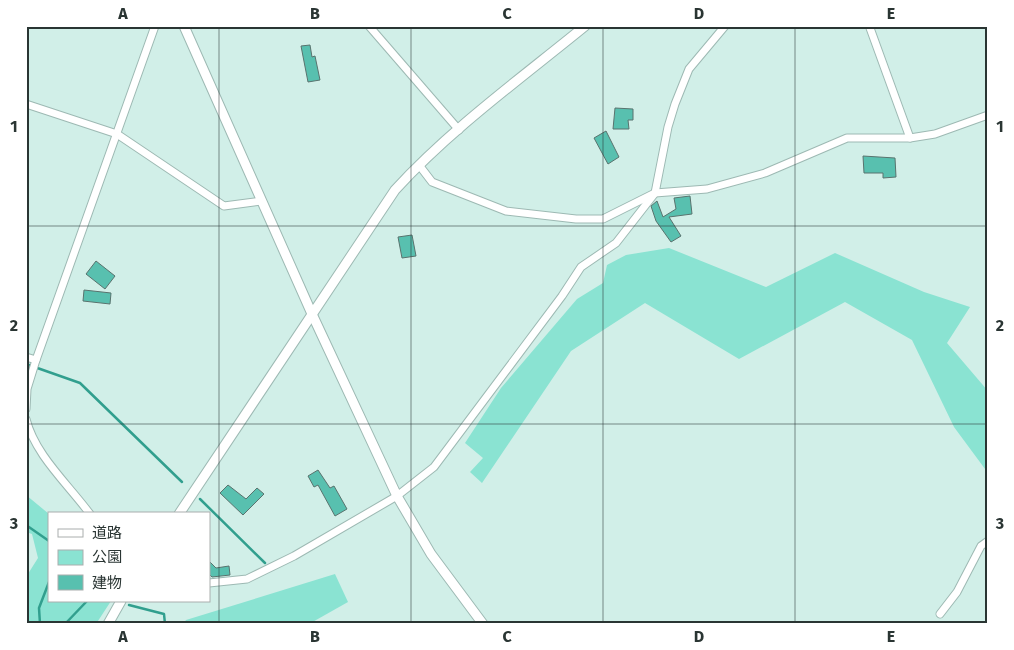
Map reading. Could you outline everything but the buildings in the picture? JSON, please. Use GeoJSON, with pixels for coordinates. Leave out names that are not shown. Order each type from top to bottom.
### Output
{"type":"FeatureCollection","features":[{"type":"Feature","properties":{"kind":"street"},"geometry":{"type":"LineString","coordinates":[[26,409],[27,389],[36,360],[155,26]]}},
{"type":"Feature","properties":{"kind":"street"},"geometry":{"type":"LineString","coordinates":[[184,26],[312,314],[397,496],[431,554],[483,624]]}},
{"type":"Feature","properties":{"kind":"street"},"geometry":{"type":"LineString","coordinates":[[369,26],[459,130]]}},
{"type":"Feature","properties":{"kind":"street"},"geometry":{"type":"LineString","coordinates":[[180,512],[395,190],[419,165],[459,130],[584,26]]}},
{"type":"Feature","properties":{"kind":"street"},"geometry":{"type":"LineString","coordinates":[[210,583],[247,579],[294,556],[397,496],[434,467],[582,267],[616,243],[655,193],[668,127],[689,69],[725,26]]}},
{"type":"Feature","properties":{"kind":"street"},"geometry":{"type":"LineString","coordinates":[[870,28],[910,138]]}},
{"type":"Feature","properties":{"kind":"street"},"geometry":{"type":"LineString","coordinates":[[26,104],[117,134],[224,206],[261,200]]}},
{"type":"Feature","properties":{"kind":"street"},"geometry":{"type":"LineString","coordinates":[[419,165],[432,182],[506,211],[576,219],[603,219],[655,193],[707,189],[795,161],[847,138],[910,138],[935,134],[988,115]]}},
{"type":"Feature","properties":{"kind":"street"},"geometry":{"type":"LineString","coordinates":[[26,356],[36,360]]}},
{"type":"Feature","properties":{"kind":"street"},"geometry":{"type":"LineString","coordinates":[[26,419],[30,436],[38,448],[88,512]]}},
{"type":"Feature","properties":{"kind":"street"},"geometry":{"type":"LineString","coordinates":[[940,614],[958,592],[981,546],[988,541]]}},
{"type":"Feature","properties":{"kind":"street"},"geometry":{"type":"LineString","coordinates":[[108,624],[120,602]]}},
{"type":"Feature","properties":{"kind":"green space"},"geometry":{"type":"Polygon","coordinates":[[[669,248],[766,287],[835,253],[924,292],[970,307],[947,343],[988,391],[988,473],[954,427],[912,340],[845,302],[739,359],[645,303],[571,351],[482,483],[470,472],[483,458],[465,443],[501,388],[577,299],[603,283],[607,265],[626,255],[669,248]]]}},
{"type":"Feature","properties":{"kind":"green space"},"geometry":{"type":"Polygon","coordinates":[[[26,495],[48,513],[48,602],[110,602],[96,624],[26,624],[26,577],[38,558],[32,534],[26,532],[26,495]]]}},
{"type":"Feature","properties":{"kind":"green space"},"geometry":{"type":"Polygon","coordinates":[[[335,574],[348,602],[309,624],[183,624],[186,620],[335,574]]]}},
{"type":"Feature","properties":{"kind":"waterway"},"geometry":{"type":"LineString","coordinates":[[26,364],[80,383],[182,482]]}},
{"type":"Feature","properties":{"kind":"waterway"},"geometry":{"type":"LineString","coordinates":[[200,499],[265,563]]}},
{"type":"Feature","properties":{"kind":"waterway"},"geometry":{"type":"LineString","coordinates":[[26,525],[48,540]]}},
{"type":"Feature","properties":{"kind":"waterway"},"geometry":{"type":"LineString","coordinates":[[40,624],[39,608],[48,585]]}},
{"type":"Feature","properties":{"kind":"waterway"},"geometry":{"type":"LineString","coordinates":[[65,624],[86,602]]}},
{"type":"Feature","properties":{"kind":"waterway"},"geometry":{"type":"LineString","coordinates":[[129,605],[164,614],[165,624]]}}]}
